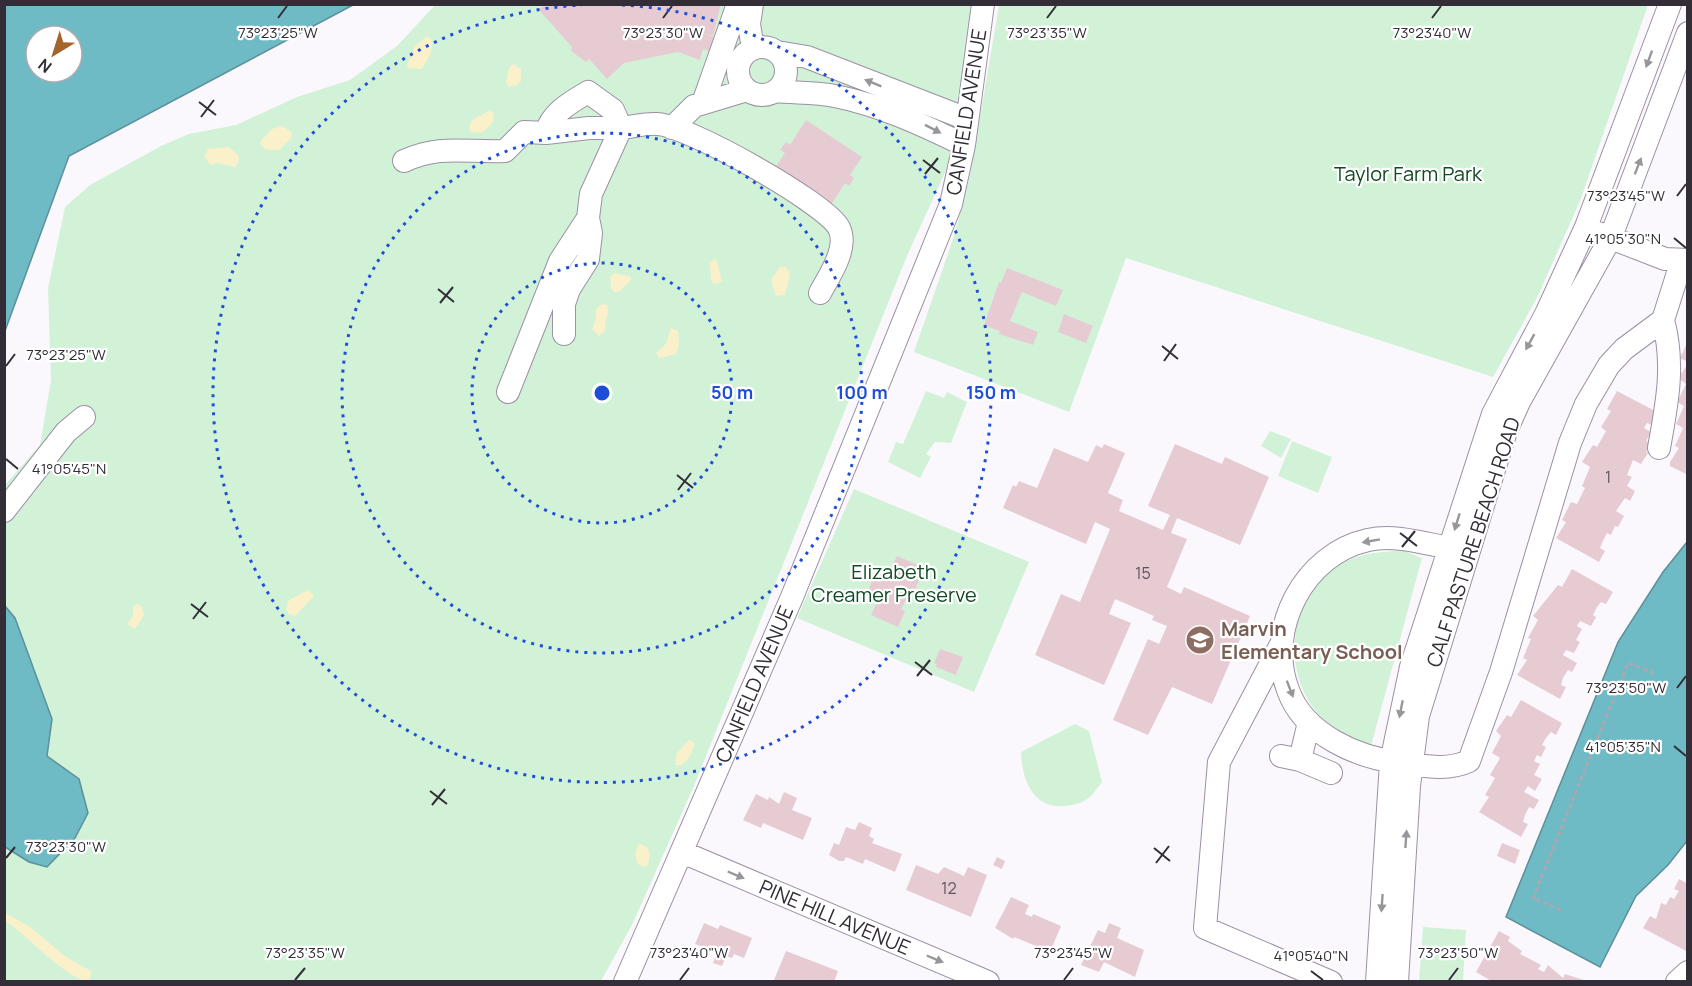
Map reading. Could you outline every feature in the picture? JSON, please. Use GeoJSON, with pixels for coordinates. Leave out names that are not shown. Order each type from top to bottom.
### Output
{"type":"FeatureCollection","features":[{"type":"Feature","properties":{"kind":"street"},"geometry":{"type":"LineString","coordinates":[[703,103],[738,4]]}},
{"type":"Feature","properties":{"kind":"street"},"geometry":{"type":"LineString","coordinates":[[753,4],[749,24],[753,49]]}},
{"type":"Feature","properties":{"kind":"street","name":"CANFIELD AVENUE"},"geometry":{"type":"LineString","coordinates":[[625,981],[792,597],[951,204],[964,145],[983,4]]}},
{"type":"Feature","properties":{"kind":"street","name":"CALF PASTURE BEACH ROAD"},"geometry":{"type":"LineString","coordinates":[[1397,981],[1402,699],[1493,414],[1550,306],[1586,227],[1668,10],[1688,24]]}},
{"type":"Feature","properties":{"kind":"street","name":"CALF PASTURE BEACH ROAD"},"geometry":{"type":"LineString","coordinates":[[1377,981],[1401,763],[1418,716],[1506,431],[1519,402],[1576,305],[1610,239],[1688,33]]}},
{"type":"Feature","properties":{"kind":"street"},"geometry":{"type":"LineString","coordinates":[[747,90],[738,75],[738,67],[746,53],[753,49],[769,48],[777,52],[807,57],[904,107],[964,145]]}},
{"type":"Feature","properties":{"kind":"street"},"geometry":{"type":"LineString","coordinates":[[775,91],[786,72],[782,57],[777,52]]}},
{"type":"Feature","properties":{"kind":"street"},"geometry":{"type":"LineString","coordinates":[[672,128],[694,106],[747,90],[760,95],[775,91],[833,96],[967,119]]}},
{"type":"Feature","properties":{"kind":"street"},"geometry":{"type":"LineString","coordinates":[[546,133],[549,121],[572,101],[588,92],[613,110],[621,128],[591,194],[588,218],[591,233],[588,259],[569,289],[564,304],[564,334]]}},
{"type":"Feature","properties":{"kind":"street"},"geometry":{"type":"LineString","coordinates":[[404,161],[447,148],[478,152],[505,151],[524,132],[546,133],[589,128],[621,128],[658,123],[756,167],[819,210],[839,228],[842,244],[833,269],[820,292]]}},
{"type":"Feature","properties":{"kind":"street"},"geometry":{"type":"LineString","coordinates":[[508,392],[560,261],[588,218]]}},
{"type":"Feature","properties":{"kind":"street"},"geometry":{"type":"LineString","coordinates":[[1280,646],[1288,691],[1309,722],[1338,743],[1359,754],[1401,763],[1457,767],[1469,761],[1501,672],[1570,443],[1586,404],[1609,365],[1624,349],[1662,320],[1684,260],[1665,259],[1610,239],[1586,227]]}},
{"type":"Feature","properties":{"kind":"street"},"geometry":{"type":"LineString","coordinates":[[1659,448],[1667,407],[1670,347],[1662,320]]}},
{"type":"Feature","properties":{"kind":"street"},"geometry":{"type":"LineString","coordinates":[[4,511],[66,432],[84,417]]}},
{"type":"Feature","properties":{"kind":"street"},"geometry":{"type":"LineString","coordinates":[[1331,981],[1205,928],[1219,762],[1280,646],[1290,606],[1308,577],[1335,553],[1368,539],[1401,538],[1449,548]]}},
{"type":"Feature","properties":{"kind":"street"},"geometry":{"type":"LineString","coordinates":[[1309,722],[1291,758],[1331,773]]}},
{"type":"Feature","properties":{"kind":"street","name":"PINE HILL AVENUE"},"geometry":{"type":"LineString","coordinates":[[682,852],[988,981]]}},
{"type":"Feature","properties":{"kind":"street"},"geometry":{"type":"LineString","coordinates":[[1677,981],[1688,972]]}},
{"type":"Feature","properties":{"kind":"path"},"geometry":{"type":"LineString","coordinates":[[1561,910],[1533,898],[1628,663],[1654,673]]}},
{"type":"Feature","properties":{"kind":"green space"},"geometry":{"type":"Polygon","coordinates":[[[435,5],[980,5],[958,144],[907,256],[694,786],[632,925],[601,981],[5,982],[5,485],[40,445],[51,380],[48,288],[65,207],[90,185],[161,146],[189,134],[236,125],[297,97],[350,80],[397,46],[435,5]]]}},
{"type":"Feature","properties":{"kind":"green space","name":"Taylor Farm Park"},"geometry":{"type":"Polygon","coordinates":[[[999,5],[1648,5],[1580,201],[1537,298],[1493,377],[1126,258],[1069,412],[914,352],[953,239],[970,176],[999,5]]]}},
{"type":"Feature","properties":{"kind":"green space"},"geometry":{"type":"Polygon","coordinates":[[[926,391],[944,398],[947,392],[967,402],[951,443],[935,442],[926,454],[931,457],[920,478],[888,462],[896,442],[903,444],[926,391]]]}},
{"type":"Feature","properties":{"kind":"green space"},"geometry":{"type":"Polygon","coordinates":[[[1270,431],[1291,439],[1281,458],[1261,446],[1270,431]]]}},
{"type":"Feature","properties":{"kind":"green space"},"geometry":{"type":"Polygon","coordinates":[[[1292,441],[1332,457],[1318,493],[1278,476],[1292,441]]]}},
{"type":"Feature","properties":{"kind":"green space","name":"Elizabeth Creamer Preserve"},"geometry":{"type":"Polygon","coordinates":[[[854,489],[1029,562],[974,692],[797,618],[854,489]]]}},
{"type":"Feature","properties":{"kind":"green space"},"geometry":{"type":"Polygon","coordinates":[[[1402,550],[1422,558],[1371,746],[1331,726],[1320,716],[1306,696],[1298,674],[1295,650],[1297,626],[1304,604],[1317,584],[1335,568],[1362,555],[1402,550]]]}},
{"type":"Feature","properties":{"kind":"green space"},"geometry":{"type":"Polygon","coordinates":[[[1075,724],[1089,731],[1102,782],[1085,801],[1065,806],[1044,803],[1031,790],[1027,782],[1021,752],[1075,724]]]}},
{"type":"Feature","properties":{"kind":"green space"},"geometry":{"type":"Polygon","coordinates":[[[1423,927],[1466,930],[1463,981],[1419,981],[1423,927]]]}},
{"type":"Feature","properties":{"kind":"sand"},"geometry":{"type":"Polygon","coordinates":[[[427,36],[432,40],[432,48],[422,69],[408,68],[407,65],[415,46],[427,36]]]}},
{"type":"Feature","properties":{"kind":"sand"},"geometry":{"type":"Polygon","coordinates":[[[514,64],[521,69],[521,81],[517,85],[508,87],[506,81],[510,66],[514,64]]]}},
{"type":"Feature","properties":{"kind":"sand"},"geometry":{"type":"Polygon","coordinates":[[[489,111],[493,112],[494,120],[490,126],[482,132],[471,132],[469,128],[472,120],[489,111]]]}},
{"type":"Feature","properties":{"kind":"sand"},"geometry":{"type":"Polygon","coordinates":[[[283,126],[292,133],[291,138],[279,150],[268,150],[263,147],[260,142],[272,129],[283,126]]]}},
{"type":"Feature","properties":{"kind":"sand"},"geometry":{"type":"Polygon","coordinates":[[[229,147],[239,156],[238,164],[234,167],[218,163],[211,165],[204,157],[208,149],[229,147]]]}},
{"type":"Feature","properties":{"kind":"sand"},"geometry":{"type":"Polygon","coordinates":[[[716,258],[722,282],[714,284],[711,280],[710,262],[716,258]]]}},
{"type":"Feature","properties":{"kind":"sand"},"geometry":{"type":"Polygon","coordinates":[[[780,267],[786,267],[790,274],[785,295],[776,296],[771,280],[780,267]]]}},
{"type":"Feature","properties":{"kind":"sand"},"geometry":{"type":"Polygon","coordinates":[[[615,273],[631,277],[619,292],[614,292],[611,288],[610,277],[615,273]]]}},
{"type":"Feature","properties":{"kind":"sand"},"geometry":{"type":"Polygon","coordinates":[[[602,304],[607,305],[608,311],[605,331],[599,336],[592,329],[596,319],[596,309],[602,304]]]}},
{"type":"Feature","properties":{"kind":"sand"},"geometry":{"type":"Polygon","coordinates":[[[671,328],[678,331],[679,345],[676,354],[659,358],[656,353],[666,344],[671,328]]]}},
{"type":"Feature","properties":{"kind":"sand"},"geometry":{"type":"Polygon","coordinates":[[[308,590],[313,597],[295,616],[289,614],[286,609],[289,600],[308,590]]]}},
{"type":"Feature","properties":{"kind":"sand"},"geometry":{"type":"Polygon","coordinates":[[[137,604],[141,606],[144,615],[135,629],[127,624],[133,616],[133,607],[137,604]]]}},
{"type":"Feature","properties":{"kind":"sand"},"geometry":{"type":"Polygon","coordinates":[[[689,740],[695,743],[689,758],[682,765],[675,765],[677,753],[689,740]]]}},
{"type":"Feature","properties":{"kind":"sand"},"geometry":{"type":"Polygon","coordinates":[[[639,844],[647,847],[650,854],[648,865],[643,867],[638,864],[635,854],[639,844]]]}},
{"type":"Feature","properties":{"kind":"sand"},"geometry":{"type":"Polygon","coordinates":[[[4,912],[30,927],[66,957],[91,971],[90,981],[81,979],[59,966],[5,921],[4,912]]]}},
{"type":"Feature","properties":{"kind":"water"},"geometry":{"type":"Polygon","coordinates":[[[5,4],[353,4],[353,5],[69,156],[5,331],[5,4]]]}},
{"type":"Feature","properties":{"kind":"water"},"geometry":{"type":"Polygon","coordinates":[[[1687,542],[1687,841],[1668,865],[1636,896],[1600,967],[1506,917],[1618,642],[1663,572],[1687,542]]]}},
{"type":"Feature","properties":{"kind":"water"},"geometry":{"type":"Polygon","coordinates":[[[5,606],[15,618],[52,719],[47,756],[79,779],[88,813],[75,838],[47,867],[29,862],[5,847],[5,606]]]}},
{"type":"Feature","properties":{"kind":"building"},"geometry":{"type":"Polygon","coordinates":[[[545,4],[721,4],[713,36],[704,34],[729,42],[725,56],[703,49],[700,60],[678,52],[624,63],[607,79],[589,59],[586,62],[571,51],[572,47],[539,10],[545,4]]]}},
{"type":"Feature","properties":{"kind":"building"},"geometry":{"type":"Polygon","coordinates":[[[806,120],[862,157],[850,175],[854,178],[849,186],[845,183],[829,208],[772,172],[785,153],[780,150],[786,142],[790,145],[806,120]]]}},
{"type":"Feature","properties":{"kind":"building"},"geometry":{"type":"Polygon","coordinates":[[[1007,268],[1063,290],[1056,306],[1022,292],[1010,321],[1038,332],[1033,345],[999,334],[1000,331],[984,325],[999,282],[1001,283],[1007,268]]]}},
{"type":"Feature","properties":{"kind":"building"},"geometry":{"type":"Polygon","coordinates":[[[1064,314],[1093,326],[1086,343],[1058,332],[1064,314]]]}},
{"type":"Feature","properties":{"kind":"building"},"geometry":{"type":"Polygon","coordinates":[[[1688,341],[1688,362],[1680,358],[1688,341]]]}},
{"type":"Feature","properties":{"kind":"building"},"geometry":{"type":"Polygon","coordinates":[[[1688,364],[1688,475],[1670,466],[1670,462],[1679,448],[1675,446],[1683,428],[1676,424],[1684,406],[1677,402],[1686,384],[1678,378],[1688,364]]]}},
{"type":"Feature","properties":{"kind":"building"},"geometry":{"type":"Polygon","coordinates":[[[1617,391],[1659,413],[1652,425],[1647,423],[1644,428],[1651,432],[1646,441],[1651,443],[1646,452],[1648,453],[1641,464],[1633,460],[1627,475],[1632,477],[1627,486],[1635,491],[1630,501],[1625,498],[1616,511],[1624,516],[1611,535],[1607,533],[1600,548],[1605,551],[1599,562],[1556,538],[1566,522],[1562,520],[1571,502],[1577,504],[1585,488],[1582,486],[1590,467],[1582,462],[1593,445],[1597,447],[1606,431],[1601,427],[1611,411],[1607,409],[1617,391]]]}},
{"type":"Feature","properties":{"kind":"building"},"geometry":{"type":"Polygon","coordinates":[[[1104,444],[1125,453],[1108,493],[1123,500],[1119,511],[1163,530],[1170,515],[1148,506],[1175,444],[1222,464],[1225,457],[1269,477],[1240,545],[1177,518],[1171,533],[1187,539],[1167,587],[1181,594],[1184,587],[1250,616],[1212,704],[1172,687],[1148,735],[1113,720],[1148,639],[1159,644],[1167,626],[1152,620],[1154,616],[1115,599],[1109,614],[1131,623],[1104,685],[1035,655],[1061,594],[1080,602],[1110,529],[1095,522],[1086,544],[1003,508],[1013,485],[1016,487],[1019,481],[1037,488],[1054,448],[1088,462],[1096,445],[1102,448],[1104,444]]]}},
{"type":"Feature","properties":{"kind":"building"},"geometry":{"type":"Polygon","coordinates":[[[897,556],[925,568],[909,602],[905,601],[901,609],[905,611],[898,627],[871,615],[877,602],[875,595],[868,592],[873,578],[877,580],[882,568],[890,570],[897,556]]]}},
{"type":"Feature","properties":{"kind":"building"},"geometry":{"type":"Polygon","coordinates":[[[1572,569],[1613,592],[1606,604],[1601,602],[1597,607],[1593,615],[1596,617],[1591,626],[1580,621],[1577,626],[1582,629],[1576,640],[1580,642],[1574,653],[1566,650],[1563,655],[1577,663],[1572,672],[1568,670],[1563,678],[1561,685],[1566,687],[1560,699],[1517,675],[1527,660],[1523,658],[1531,639],[1528,638],[1538,620],[1533,616],[1558,585],[1562,587],[1572,569]]]}},
{"type":"Feature","properties":{"kind":"building"},"geometry":{"type":"Polygon","coordinates":[[[940,649],[963,657],[956,675],[936,667],[937,664],[934,663],[940,649]]]}},
{"type":"Feature","properties":{"kind":"building"},"geometry":{"type":"Polygon","coordinates":[[[1521,700],[1562,723],[1556,735],[1551,732],[1546,738],[1542,745],[1546,747],[1541,757],[1537,755],[1534,761],[1540,764],[1534,775],[1542,779],[1535,791],[1528,786],[1524,792],[1539,800],[1534,809],[1529,807],[1525,815],[1523,822],[1528,824],[1521,837],[1479,812],[1489,797],[1485,795],[1495,778],[1490,775],[1500,758],[1492,753],[1501,736],[1496,731],[1507,715],[1511,717],[1521,700]]]}},
{"type":"Feature","properties":{"kind":"building"},"geometry":{"type":"Polygon","coordinates":[[[784,792],[797,798],[792,810],[812,818],[803,840],[763,823],[761,828],[743,820],[756,794],[768,800],[769,797],[779,804],[784,792]]]}},
{"type":"Feature","properties":{"kind":"building"},"geometry":{"type":"Polygon","coordinates":[[[859,822],[872,828],[869,836],[874,839],[872,843],[902,854],[895,872],[865,859],[863,864],[846,857],[844,861],[839,861],[829,855],[834,843],[839,845],[846,827],[855,830],[859,822]]]}},
{"type":"Feature","properties":{"kind":"building"},"geometry":{"type":"Polygon","coordinates":[[[1502,843],[1520,850],[1515,864],[1497,856],[1502,843]]]}},
{"type":"Feature","properties":{"kind":"building"},"geometry":{"type":"Polygon","coordinates":[[[997,857],[1005,861],[1002,869],[993,865],[997,857]]]}},
{"type":"Feature","properties":{"kind":"building"},"geometry":{"type":"Polygon","coordinates":[[[916,865],[938,874],[944,867],[964,876],[968,867],[987,875],[971,917],[906,890],[916,865]]]}},
{"type":"Feature","properties":{"kind":"building"},"geometry":{"type":"Polygon","coordinates":[[[1679,879],[1688,884],[1688,952],[1643,928],[1650,916],[1656,919],[1661,903],[1666,905],[1670,897],[1674,899],[1679,891],[1674,889],[1679,879]]]}},
{"type":"Feature","properties":{"kind":"building"},"geometry":{"type":"Polygon","coordinates":[[[1011,897],[1029,905],[1025,914],[1032,917],[1033,914],[1061,926],[1050,952],[1014,937],[1013,939],[995,928],[1011,897]]]}},
{"type":"Feature","properties":{"kind":"building"},"geometry":{"type":"Polygon","coordinates":[[[704,923],[718,929],[720,925],[752,938],[744,958],[734,954],[732,958],[726,956],[722,966],[713,963],[717,952],[695,944],[704,923]]]}},
{"type":"Feature","properties":{"kind":"building"},"geometry":{"type":"Polygon","coordinates":[[[1109,923],[1121,928],[1117,938],[1144,950],[1135,977],[1104,962],[1099,972],[1081,965],[1098,930],[1105,933],[1109,923]]]}},
{"type":"Feature","properties":{"kind":"building"},"geometry":{"type":"Polygon","coordinates":[[[1499,931],[1510,937],[1508,941],[1522,951],[1520,954],[1541,965],[1538,969],[1544,972],[1548,965],[1563,978],[1565,974],[1590,982],[1493,982],[1476,972],[1499,931]]]}},
{"type":"Feature","properties":{"kind":"building"},"geometry":{"type":"Polygon","coordinates":[[[786,951],[838,971],[834,982],[774,980],[786,951]]]}},
{"type":"Feature","properties":{"kind":"place","name":"Marvin Elementary School"},"geometry":{"type":"Point","coordinates":[1200,640]}}]}
